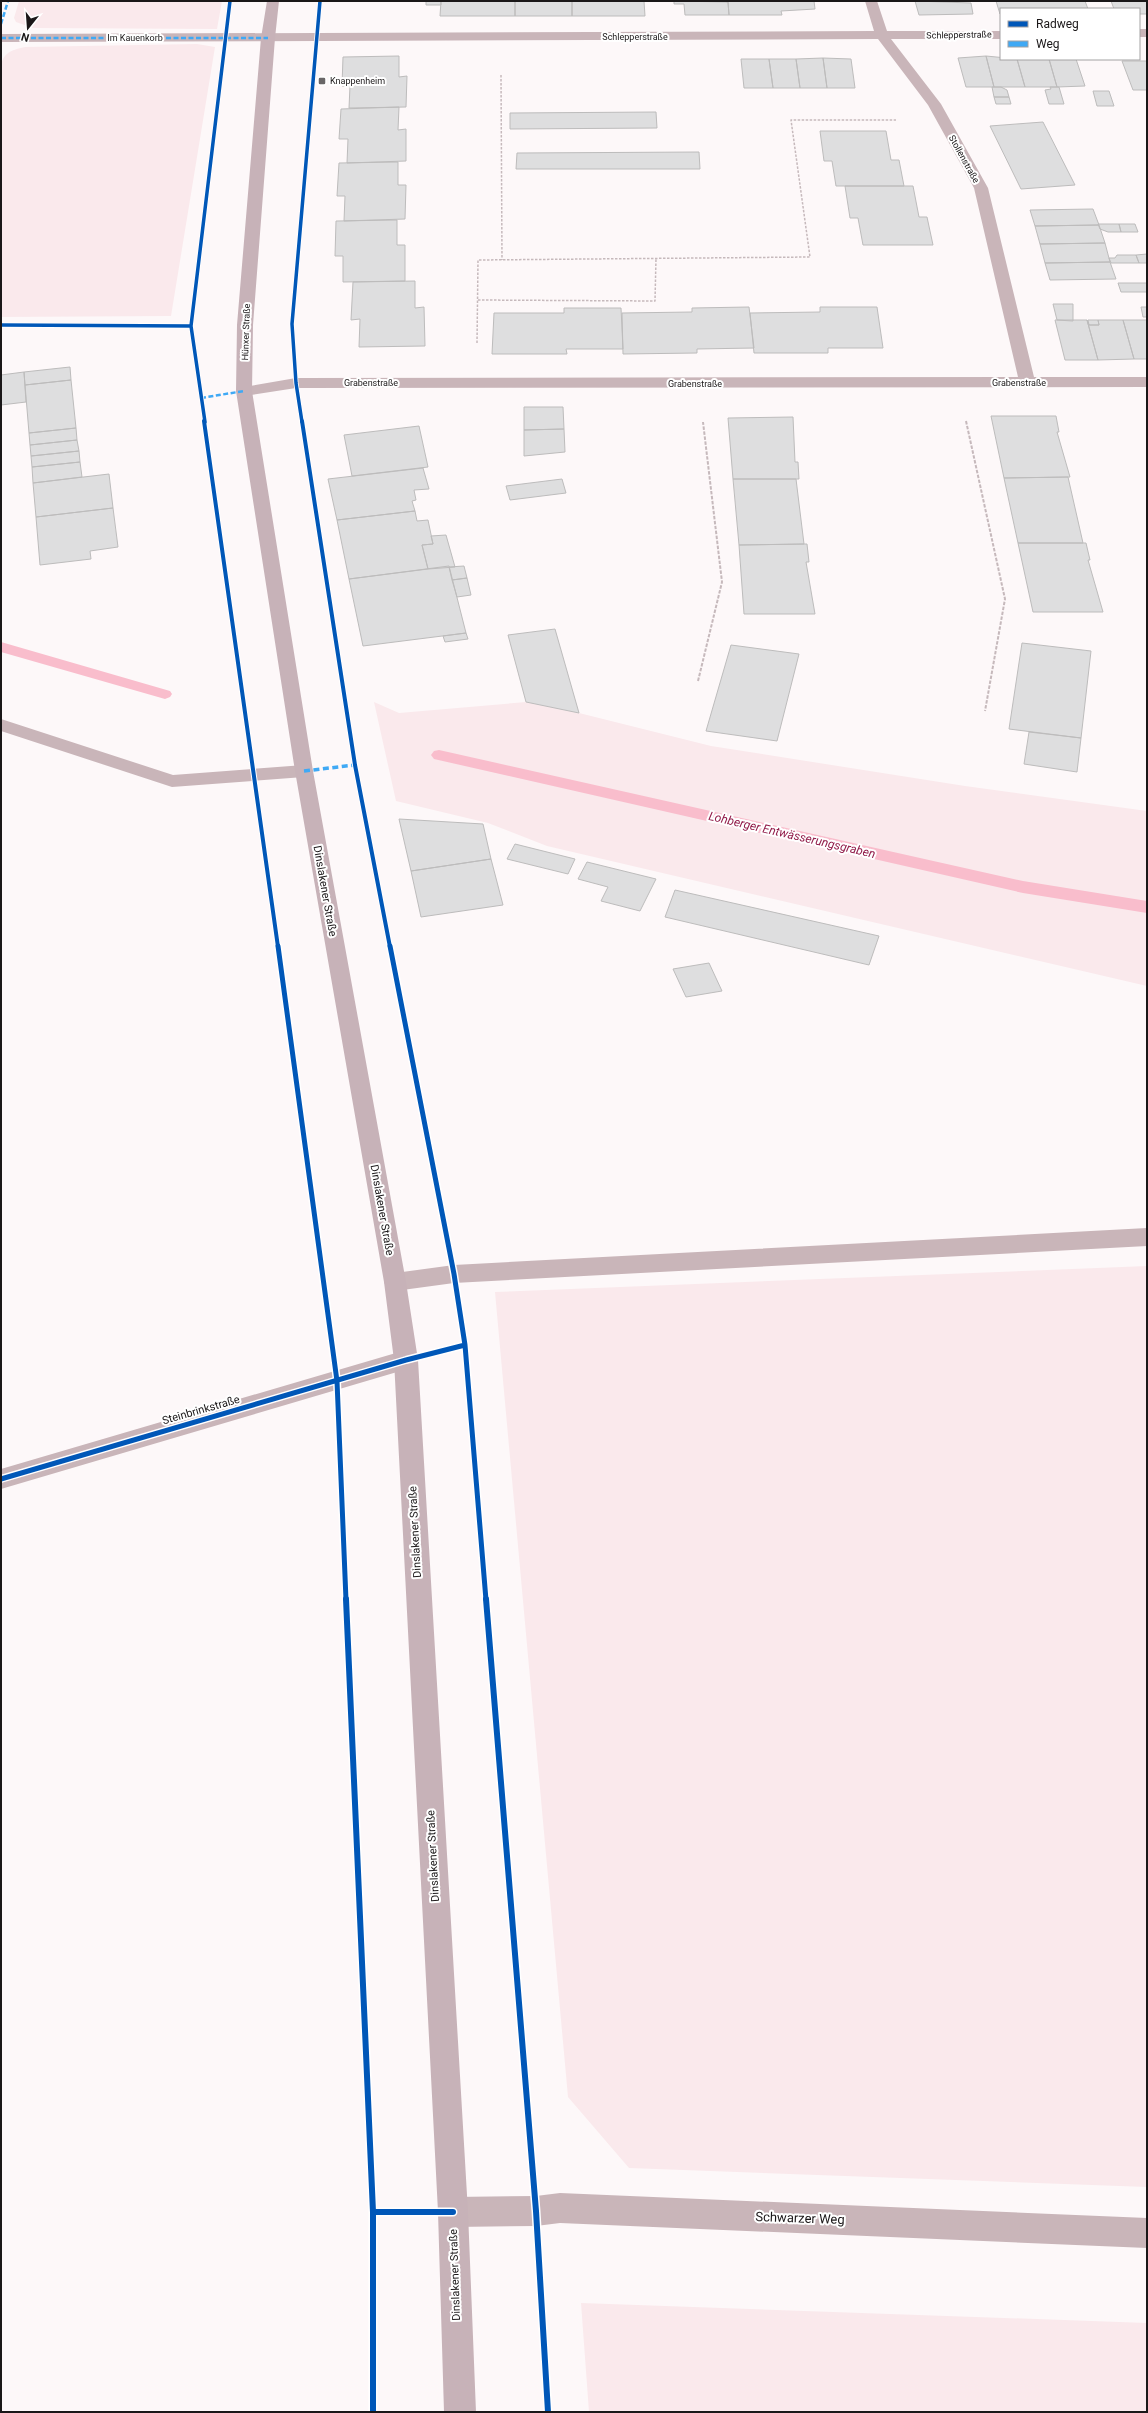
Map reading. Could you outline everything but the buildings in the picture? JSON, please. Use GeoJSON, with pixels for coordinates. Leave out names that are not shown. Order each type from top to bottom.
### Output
{"type":"FeatureCollection","features":[{"type":"Feature","properties":{"kind":"main road","name":"Hünxer Straße"},"geometry":{"type":"LineString","coordinates":[[273,1],[268,38],[245,325],[244,391],[286,662]]}},
{"type":"Feature","properties":{"kind":"main road","name":"Dinslakener Straße"},"geometry":{"type":"LineString","coordinates":[[286,662],[395,1282],[406,1360],[453,2212],[460,2412]]}},
{"type":"Feature","properties":{"kind":"street","name":"Stollenstraße"},"geometry":{"type":"LineString","coordinates":[[871,1],[882,36],[934,104],[981,188],[1027,383]]}},
{"type":"Feature","properties":{"kind":"street","name":"Schlepperstraße"},"geometry":{"type":"LineString","coordinates":[[268,38],[1000,35]]}},
{"type":"Feature","properties":{"kind":"street","name":"Im Kauenkorb"},"geometry":{"type":"LineString","coordinates":[[1,38],[268,38]]}},
{"type":"Feature","properties":{"kind":"street","name":"Grabenstraße"},"geometry":{"type":"LineString","coordinates":[[244,391],[296,383],[698,384],[1147,382]]}},
{"type":"Feature","properties":{"kind":"street"},"geometry":{"type":"LineString","coordinates":[[1,725],[172,781],[304,771]]}},
{"type":"Feature","properties":{"kind":"street"},"geometry":{"type":"LineString","coordinates":[[395,1282],[462,1274],[1147,1237]]}},
{"type":"Feature","properties":{"kind":"street","name":"Steinbrinkstraße"},"geometry":{"type":"LineString","coordinates":[[1,1479],[406,1360]]}},
{"type":"Feature","properties":{"kind":"street","name":"Schwarzer Weg"},"geometry":{"type":"LineString","coordinates":[[453,2212],[536,2211],[560,2208],[1147,2233]]}},
{"type":"Feature","properties":{"kind":"path"},"geometry":{"type":"LineString","coordinates":[[501,37],[502,260]]}},
{"type":"Feature","properties":{"kind":"path"},"geometry":{"type":"LineString","coordinates":[[476,384],[478,260],[810,257],[791,120],[943,120]]}},
{"type":"Feature","properties":{"kind":"path"},"geometry":{"type":"LineString","coordinates":[[478,300],[655,301],[656,258]]}},
{"type":"Feature","properties":{"kind":"path"},"geometry":{"type":"LineString","coordinates":[[958,383],[1005,599],[985,710]]}},
{"type":"Feature","properties":{"kind":"path"},"geometry":{"type":"LineString","coordinates":[[698,384],[722,582],[698,681]]}},
{"type":"Feature","properties":{"kind":"shaded area"},"geometry":{"type":"Polygon","coordinates":[[[19,1],[222,1],[217,29],[33,28],[16,22],[14,18],[19,1]]]}},
{"type":"Feature","properties":{"kind":"shaded area"},"geometry":{"type":"Polygon","coordinates":[[[197,44],[215,47],[171,316],[1,317],[1,64],[5,56],[13,50],[25,47],[197,44]]]}},
{"type":"Feature","properties":{"kind":"shaded area"},"geometry":{"type":"Polygon","coordinates":[[[374,702],[399,713],[526,702],[579,713],[711,746],[965,786],[1147,811],[1147,986],[547,846],[488,823],[396,801],[374,702]]]}},
{"type":"Feature","properties":{"kind":"shaded area"},"geometry":{"type":"Polygon","coordinates":[[[1147,1266],[1147,2187],[629,2168],[568,2097],[495,1292],[1147,1266]]]}},
{"type":"Feature","properties":{"kind":"shaded area"},"geometry":{"type":"Polygon","coordinates":[[[581,2303],[1147,2323],[1147,2412],[589,2412],[581,2303]]]}},
{"type":"Feature","properties":{"kind":"waterway","name":"Lohberger Entwässerungsgraben"},"geometry":{"type":"LineString","coordinates":[[1,647],[165,694]]}},
{"type":"Feature","properties":{"kind":"waterway","name":"Lohberger Entwässerungsgraben"},"geometry":{"type":"LineString","coordinates":[[439,755],[760,829],[1023,887],[1147,907]]}},
{"type":"Feature","properties":{"kind":"marked path"},"geometry":{"type":"LineString","coordinates":[[1,24],[8,1]]}},
{"type":"Feature","properties":{"kind":"marked path"},"geometry":{"type":"LineString","coordinates":[[1,38],[268,38]]}},
{"type":"Feature","properties":{"kind":"marked path"},"geometry":{"type":"LineString","coordinates":[[201,398],[244,391]]}},
{"type":"Feature","properties":{"kind":"marked path"},"geometry":{"type":"LineString","coordinates":[[304,771],[355,765]]}},
{"type":"Feature","properties":{"kind":"cycle path"},"geometry":{"type":"LineString","coordinates":[[230,1],[191,326],[255,776],[337,1381],[373,2212],[373,2412]]}},
{"type":"Feature","properties":{"kind":"cycle path"},"geometry":{"type":"LineString","coordinates":[[320,1],[292,324],[296,383],[355,765],[454,1274],[465,1345],[536,2211],[548,2412]]}},
{"type":"Feature","properties":{"kind":"cycle path"},"geometry":{"type":"LineString","coordinates":[[1,325],[191,326]]}},
{"type":"Feature","properties":{"kind":"cycle path"},"geometry":{"type":"LineString","coordinates":[[1,1479],[406,1360],[465,1345]]}},
{"type":"Feature","properties":{"kind":"cycle path"},"geometry":{"type":"LineString","coordinates":[[373,2212],[453,2212]]}},
{"type":"Feature","properties":{"kind":"place","name":"Knappenheim"},"geometry":{"type":"Point","coordinates":[322,81]}}]}
